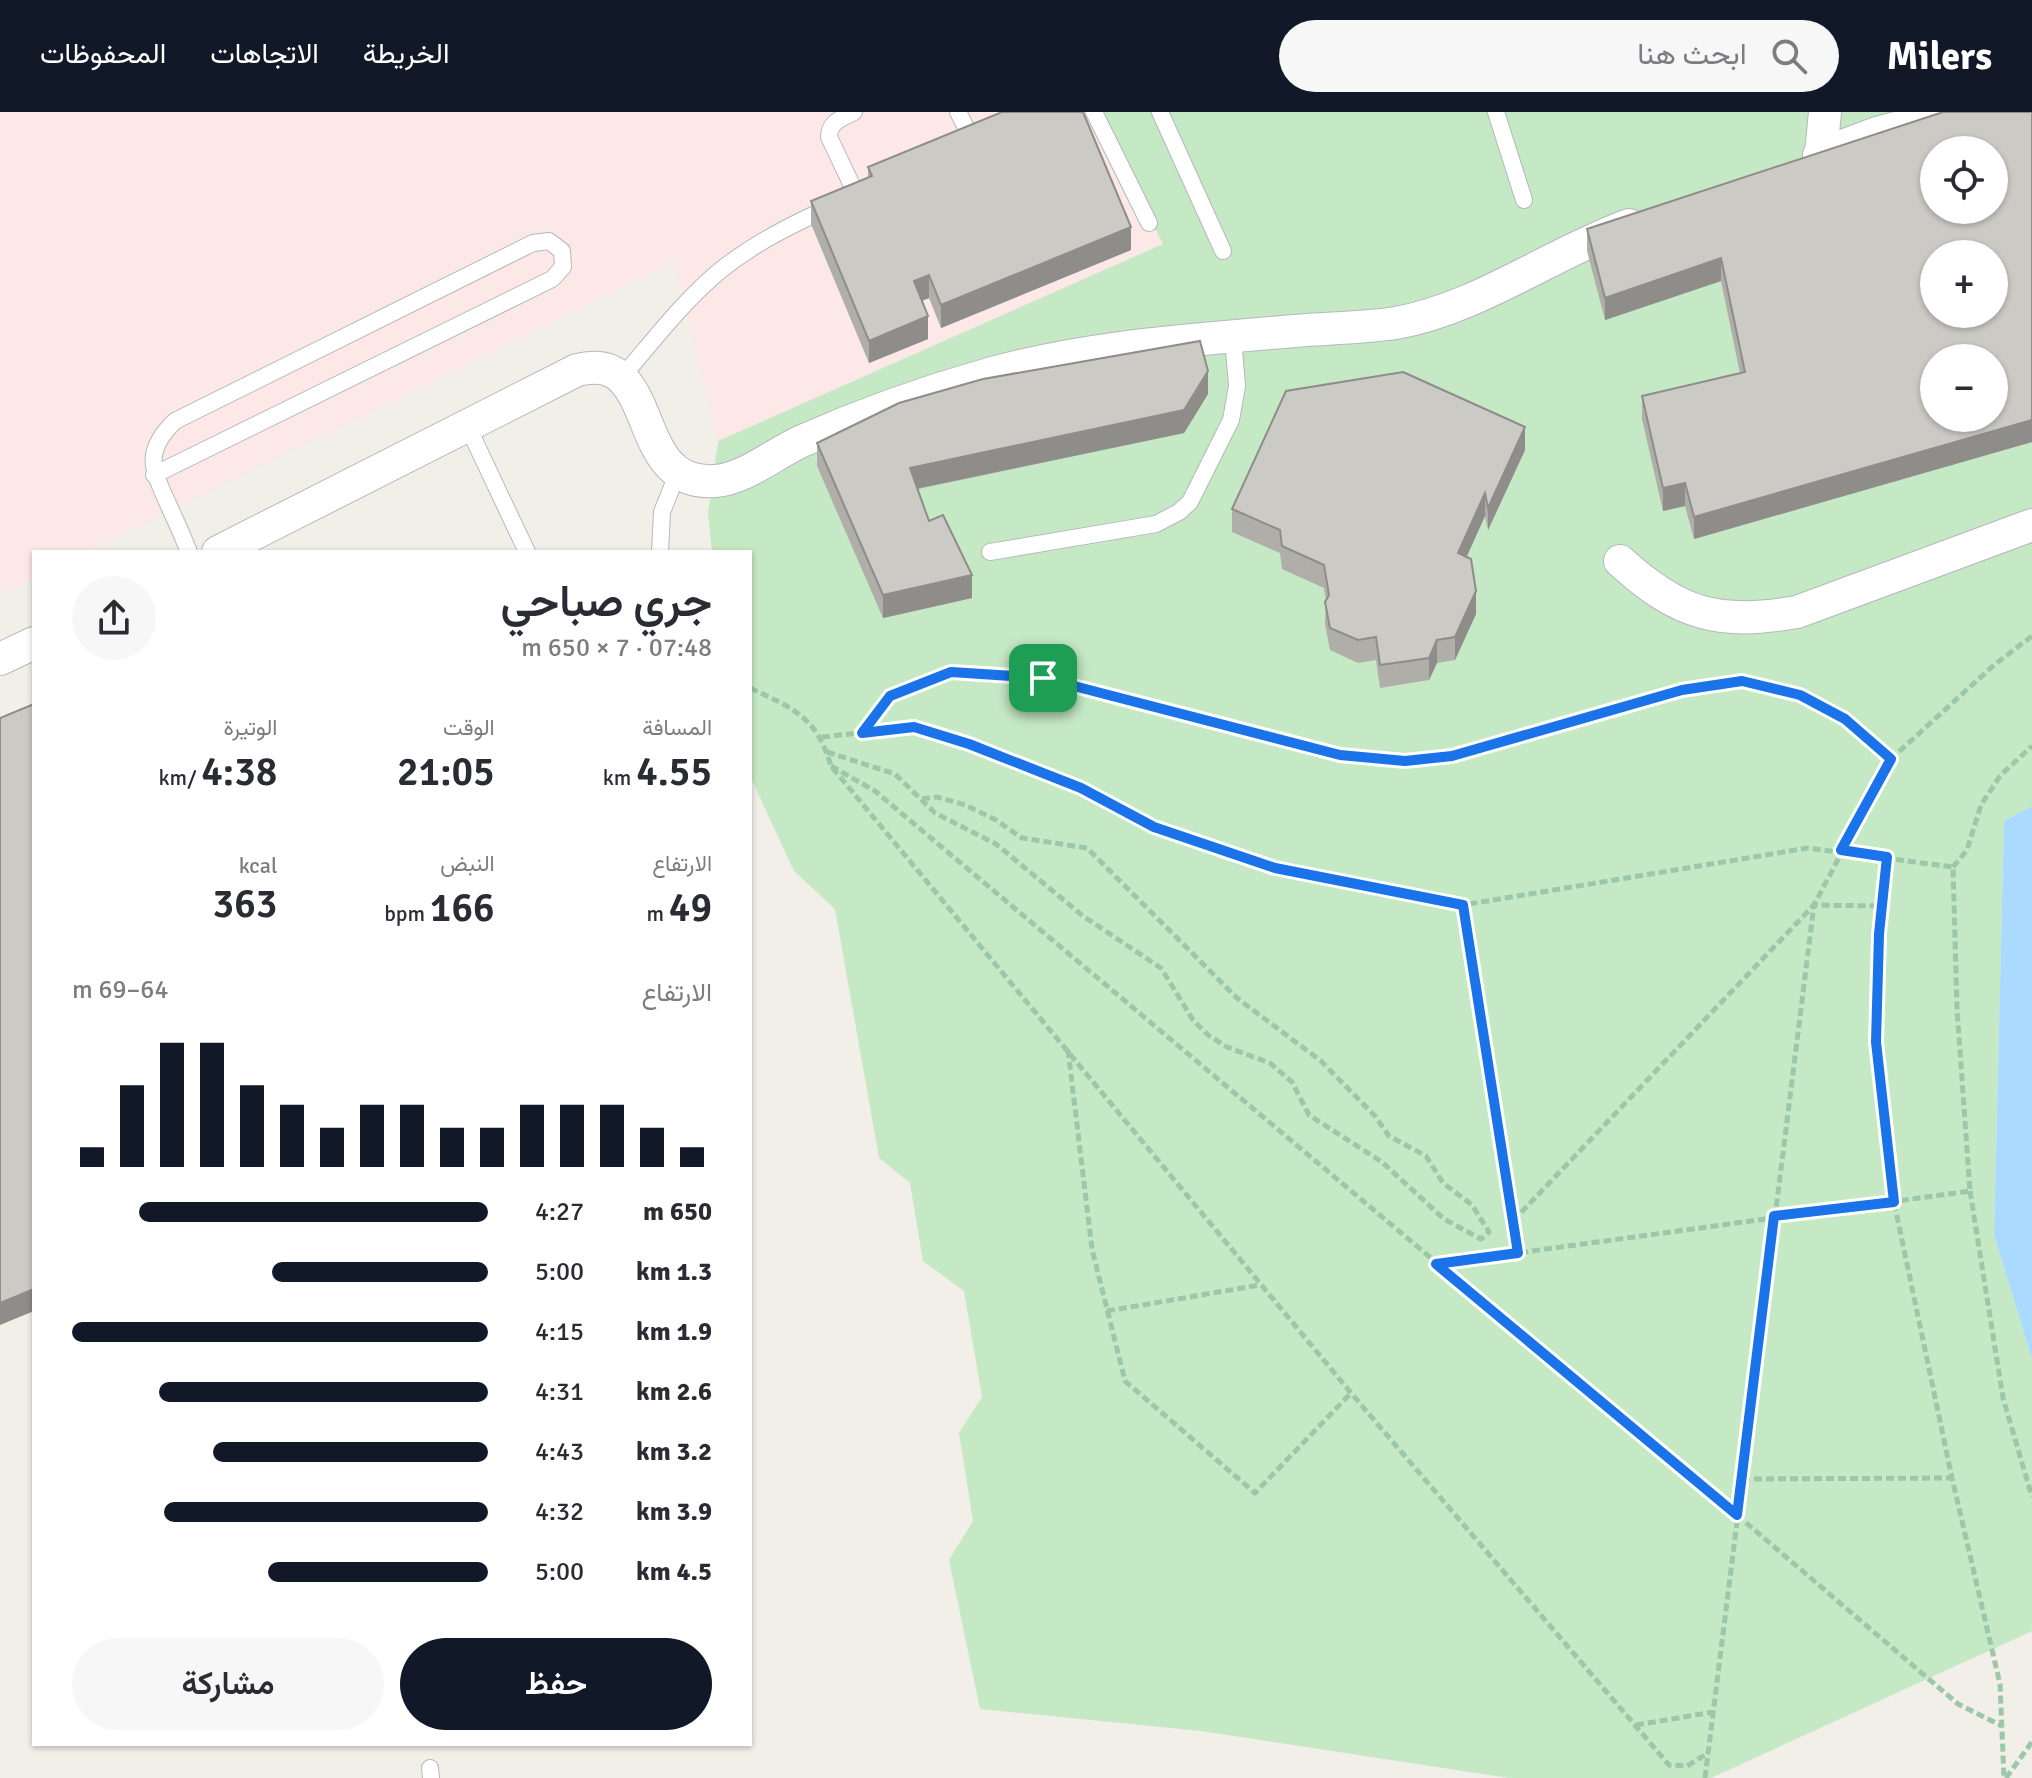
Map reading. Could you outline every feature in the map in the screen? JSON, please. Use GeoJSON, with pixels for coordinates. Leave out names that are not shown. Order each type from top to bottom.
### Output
{"type":"FeatureCollection","features":[{"type":"Feature","properties":{"kind":"street"},"geometry":{"type":"LineString","coordinates":[[1825,112],[1806,159],[1869,122],[1957,112]]}},
{"type":"Feature","properties":{"kind":"street"},"geometry":{"type":"LineString","coordinates":[[222,550],[577,370],[600,367],[622,377],[636,397],[659,452],[678,472],[703,481],[730,478],[798,443],[865,414],[933,389],[1004,370],[1075,355],[1396,323],[1441,311],[1505,284],[1589,239],[1660,213]]}},
{"type":"Feature","properties":{"kind":"street"},"geometry":{"type":"LineString","coordinates":[[1620,561],[1649,587],[1682,606],[1719,617],[1758,619],[1797,612],[2032,525]]}},
{"type":"Feature","properties":{"kind":"street"},"geometry":{"type":"LineString","coordinates":[[0,659],[32,644]]}},
{"type":"Feature","properties":{"kind":"lane"},"geometry":{"type":"LineString","coordinates":[[622,377],[682,308],[721,270],[766,239],[863,191],[829,137],[835,122],[854,112]]}},
{"type":"Feature","properties":{"kind":"lane"},"geometry":{"type":"LineString","coordinates":[[958,112],[972,139]]}},
{"type":"Feature","properties":{"kind":"lane"},"geometry":{"type":"LineString","coordinates":[[1094,112],[1149,223]]}},
{"type":"Feature","properties":{"kind":"lane"},"geometry":{"type":"LineString","coordinates":[[1160,112],[1223,251]]}},
{"type":"Feature","properties":{"kind":"lane"},"geometry":{"type":"LineString","coordinates":[[1496,112],[1524,200]]}},
{"type":"Feature","properties":{"kind":"lane"},"geometry":{"type":"LineString","coordinates":[[154,475],[552,279],[563,267],[562,251],[549,241],[533,243],[185,414],[166,430],[159,441],[154,475],[188,550]]}},
{"type":"Feature","properties":{"kind":"lane"},"geometry":{"type":"LineString","coordinates":[[990,552],[1156,524],[1179,512],[1198,489],[1235,409],[1237,386],[1233,337]]}},
{"type":"Feature","properties":{"kind":"lane"},"geometry":{"type":"LineString","coordinates":[[468,427],[526,550]]}},
{"type":"Feature","properties":{"kind":"lane"},"geometry":{"type":"LineString","coordinates":[[660,550],[662,512],[678,472]]}},
{"type":"Feature","properties":{"kind":"path"},"geometry":{"type":"LineString","coordinates":[[1513,1221],[1814,905],[1891,759],[1994,665],[2032,636]]}},
{"type":"Feature","properties":{"kind":"path"},"geometry":{"type":"LineString","coordinates":[[862,733],[890,696],[951,672],[1043,678],[1340,755],[1405,761],[1452,756],[1682,690],[1742,681],[1800,695],[1845,719],[1891,759]]}},
{"type":"Feature","properties":{"kind":"path"},"geometry":{"type":"LineString","coordinates":[[752,689],[796,710],[822,737],[831,766],[1351,1393],[1669,1765],[1687,1766],[1708,1753]]}},
{"type":"Feature","properties":{"kind":"path"},"geometry":{"type":"LineString","coordinates":[[822,737],[914,727],[969,744],[1081,788],[1154,827],[1275,868],[1463,905],[1808,848],[1953,867]]}},
{"type":"Feature","properties":{"kind":"path"},"geometry":{"type":"LineString","coordinates":[[2032,746],[2000,776],[1981,805],[1967,850],[1953,867],[1957,1009],[1970,1191],[2003,1398],[2032,1497]]}},
{"type":"Feature","properties":{"kind":"path"},"geometry":{"type":"LineString","coordinates":[[827,752],[895,774],[920,799],[935,813],[996,844],[1083,916],[1161,968],[1193,1020],[1208,1035],[1227,1047],[1270,1063],[1292,1082],[1309,1115],[1382,1162],[1444,1219],[1481,1239],[1489,1232],[1472,1205],[1443,1183],[1426,1156],[1389,1136],[1375,1116],[1321,1061],[1237,998],[1087,848],[1022,838],[996,820],[965,805],[937,797],[920,799]]}},
{"type":"Feature","properties":{"kind":"path"},"geometry":{"type":"LineString","coordinates":[[831,766],[875,791],[1958,1704],[2002,1726]]}},
{"type":"Feature","properties":{"kind":"path"},"geometry":{"type":"LineString","coordinates":[[1887,857],[1879,934],[1876,1042],[1894,1202],[1952,1478],[2000,1684],[2005,1778]]}},
{"type":"Feature","properties":{"kind":"path"},"geometry":{"type":"LineString","coordinates":[[1463,905],[1518,1253]]}},
{"type":"Feature","properties":{"kind":"path"},"geometry":{"type":"LineString","coordinates":[[1814,905],[1883,906]]}},
{"type":"Feature","properties":{"kind":"path"},"geometry":{"type":"LineString","coordinates":[[1705,1778],[1814,905]]}},
{"type":"Feature","properties":{"kind":"path"},"geometry":{"type":"LineString","coordinates":[[1068,1050],[1092,1249],[1125,1381],[1255,1493],[1351,1393]]}},
{"type":"Feature","properties":{"kind":"path"},"geometry":{"type":"LineString","coordinates":[[1436,1264],[1970,1191]]}},
{"type":"Feature","properties":{"kind":"path"},"geometry":{"type":"LineString","coordinates":[[1107,1311],[1261,1285]]}},
{"type":"Feature","properties":{"kind":"path"},"geometry":{"type":"LineString","coordinates":[[1742,1479],[1952,1478]]}},
{"type":"Feature","properties":{"kind":"path"},"geometry":{"type":"LineString","coordinates":[[1636,1725],[1713,1712]]}},
{"type":"Feature","properties":{"kind":"path"},"geometry":{"type":"LineString","coordinates":[[2005,1778],[2032,1742]]}},
{"type":"Feature","properties":{"kind":"shaded area"},"geometry":{"type":"Polygon","coordinates":[[[0,112],[1095,112],[1163,244],[718,441],[674,262],[90,550],[32,550],[32,579],[0,595],[0,112]]]}},
{"type":"Feature","properties":{"kind":"green space"},"geometry":{"type":"Polygon","coordinates":[[[1095,112],[2032,112],[2032,806],[2004,821],[1994,1235],[2032,1359],[2032,1631],[1711,1778],[1509,1778],[1201,1731],[980,1709],[949,1560],[973,1521],[959,1433],[982,1397],[964,1291],[923,1261],[910,1183],[879,1158],[835,909],[794,871],[752,780],[752,550],[712,550],[708,514],[718,441],[1163,244],[1095,112]]]}},
{"type":"Feature","properties":{"kind":"water"},"geometry":{"type":"Polygon","coordinates":[[[2032,806],[2032,1359],[1994,1235],[2004,821],[2032,806]]]}},
{"type":"Feature","properties":{"kind":"building"},"geometry":{"type":"Polygon","coordinates":[[[1002,112],[1083,112],[1131,227],[941,305],[929,275],[914,281],[928,316],[869,341],[811,201],[872,176],[868,167],[1002,112]]]}},
{"type":"Feature","properties":{"kind":"building"},"geometry":{"type":"Polygon","coordinates":[[[1943,112],[2032,112],[2032,420],[2008,427],[2008,344],[1920,344],[1920,432],[1990,432],[1694,517],[1685,483],[1663,488],[1642,396],[1745,372],[1721,258],[1605,298],[1587,229],[1943,112]]]}},
{"type":"Feature","properties":{"kind":"building"},"geometry":{"type":"Polygon","coordinates":[[[1200,341],[1208,371],[1184,410],[910,468],[929,521],[943,515],[972,575],[883,595],[817,443],[899,403],[983,379],[1200,341]]]}},
{"type":"Feature","properties":{"kind":"building"},"geometry":{"type":"Polygon","coordinates":[[[1403,372],[1525,427],[1488,508],[1485,493],[1458,553],[1471,559],[1476,591],[1455,637],[1437,640],[1429,658],[1380,665],[1376,637],[1358,640],[1330,628],[1325,602],[1329,595],[1324,565],[1282,546],[1280,530],[1232,509],[1286,391],[1403,372]]]}},
{"type":"Feature","properties":{"kind":"building"},"geometry":{"type":"Polygon","coordinates":[[[32,705],[32,1290],[0,1303],[0,718],[32,705]]]}},
{"type":"Feature","properties":{"kind":"route"},"geometry":{"type":"LineString","coordinates":[[951,672],[1043,678],[1340,755],[1405,761],[1452,756],[1682,690],[1742,681],[1800,695],[1845,719],[1891,759],[1841,850],[1887,857],[1879,934],[1876,1042],[1894,1202],[1774,1216],[1737,1515],[1436,1264],[1518,1253],[1463,905],[1275,868],[1154,827],[1081,788],[969,744],[914,727],[862,733],[890,696],[951,672]]}}]}
